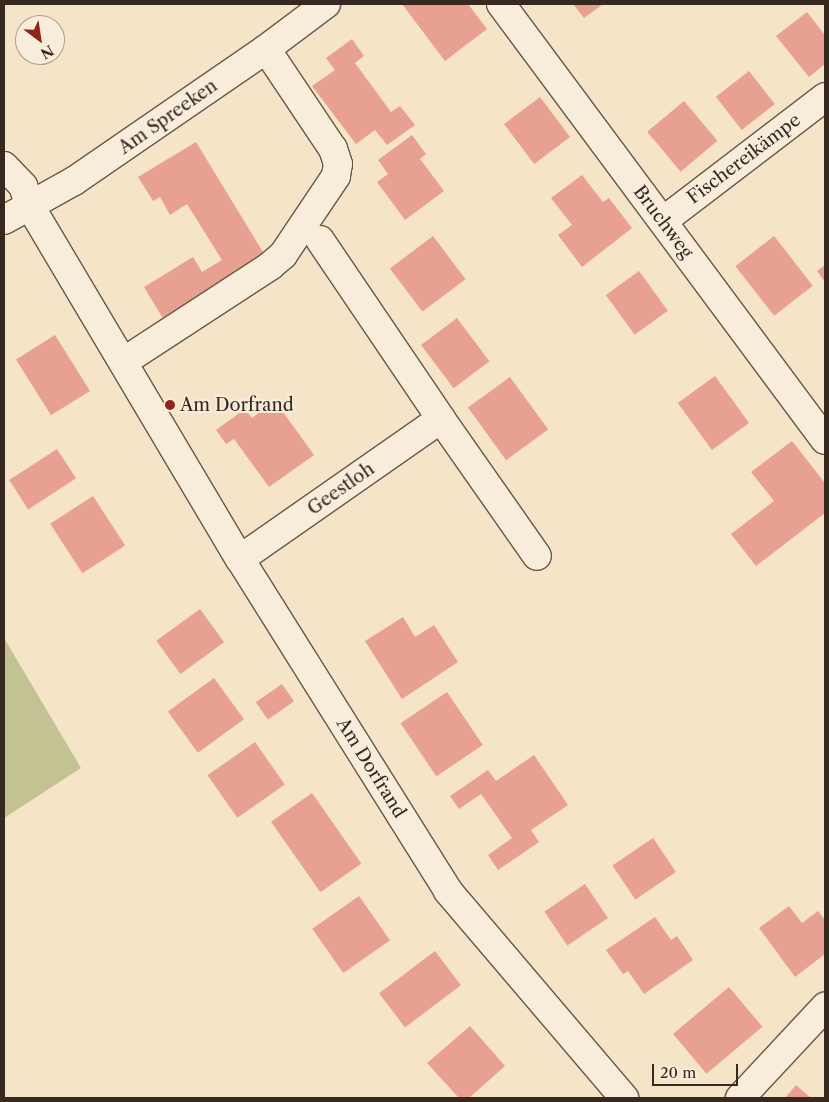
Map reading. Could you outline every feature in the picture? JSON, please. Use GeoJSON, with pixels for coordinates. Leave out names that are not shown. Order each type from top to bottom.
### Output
{"type":"FeatureCollection","features":[{"type":"Feature","properties":{"kind":"street","name":"Am Spreeken"},"geometry":{"type":"LineString","coordinates":[[4,220],[74,181],[266,49],[326,4]]}},
{"type":"Feature","properties":{"kind":"street","name":"Bruchweg"},"geometry":{"type":"LineString","coordinates":[[501,4],[825,440]]}},
{"type":"Feature","properties":{"kind":"street"},"geometry":{"type":"LineString","coordinates":[[123,362],[270,266],[283,255],[336,176],[338,164],[333,150],[266,49]]}},
{"type":"Feature","properties":{"kind":"street","name":"Fischereikämpe"},"geometry":{"type":"LineString","coordinates":[[663,221],[825,97]]}},
{"type":"Feature","properties":{"kind":"street","name":"Am Dorfrand"},"geometry":{"type":"LineString","coordinates":[[4,166],[23,186],[30,206],[240,559],[448,891],[624,1098]]}},
{"type":"Feature","properties":{"kind":"street"},"geometry":{"type":"LineString","coordinates":[[320,240],[441,419],[537,556]]}},
{"type":"Feature","properties":{"kind":"street","name":"Geestloh"},"geometry":{"type":"LineString","coordinates":[[240,559],[441,419]]}},
{"type":"Feature","properties":{"kind":"street"},"geometry":{"type":"LineString","coordinates":[[740,1098],[825,1007]]}},
{"type":"Feature","properties":{"kind":"green space"},"geometry":{"type":"Polygon","coordinates":[[[4,638],[81,768],[4,818],[4,638]]]}},
{"type":"Feature","properties":{"kind":"building"},"geometry":{"type":"Polygon","coordinates":[[[402,4],[468,4],[487,29],[445,61],[402,4]]]}},
{"type":"Feature","properties":{"kind":"building"},"geometry":{"type":"Polygon","coordinates":[[[573,4],[603,4],[584,18],[573,4]]]}},
{"type":"Feature","properties":{"kind":"building"},"geometry":{"type":"Polygon","coordinates":[[[807,12],[825,35],[825,64],[809,77],[776,36],[807,12]]]}},
{"type":"Feature","properties":{"kind":"building"},"geometry":{"type":"Polygon","coordinates":[[[352,39],[364,56],[355,63],[391,112],[400,106],[415,125],[387,145],[375,130],[356,144],[312,86],[335,70],[326,58],[352,39]]]}},
{"type":"Feature","properties":{"kind":"building"},"geometry":{"type":"Polygon","coordinates":[[[749,71],[775,104],[742,130],[716,97],[749,71]]]}},
{"type":"Feature","properties":{"kind":"building"},"geometry":{"type":"Polygon","coordinates":[[[540,97],[570,137],[534,164],[504,124],[540,97]]]}},
{"type":"Feature","properties":{"kind":"building"},"geometry":{"type":"Polygon","coordinates":[[[684,101],[717,141],[681,172],[647,132],[684,101]]]}},
{"type":"Feature","properties":{"kind":"building"},"geometry":{"type":"Polygon","coordinates":[[[412,135],[426,154],[420,159],[444,191],[405,220],[377,182],[388,174],[378,160],[412,135]]]}},
{"type":"Feature","properties":{"kind":"building"},"geometry":{"type":"Polygon","coordinates":[[[196,142],[266,257],[164,320],[144,287],[193,257],[202,272],[222,260],[187,204],[170,215],[160,197],[153,201],[138,177],[196,142]]]}},
{"type":"Feature","properties":{"kind":"building"},"geometry":{"type":"Polygon","coordinates":[[[582,175],[603,202],[609,198],[632,228],[582,267],[558,235],[572,225],[551,198],[582,175]]]}},
{"type":"Feature","properties":{"kind":"building"},"geometry":{"type":"Polygon","coordinates":[[[433,236],[465,279],[422,312],[390,268],[433,236]]]}},
{"type":"Feature","properties":{"kind":"building"},"geometry":{"type":"Polygon","coordinates":[[[774,236],[813,286],[774,316],[735,266],[774,236]]]}},
{"type":"Feature","properties":{"kind":"building"},"geometry":{"type":"Polygon","coordinates":[[[825,265],[825,282],[817,271],[825,265]]]}},
{"type":"Feature","properties":{"kind":"building"},"geometry":{"type":"Polygon","coordinates":[[[639,271],[668,311],[635,335],[606,295],[639,271]]]}},
{"type":"Feature","properties":{"kind":"building"},"geometry":{"type":"Polygon","coordinates":[[[457,318],[489,361],[454,388],[421,345],[457,318]]]}},
{"type":"Feature","properties":{"kind":"building"},"geometry":{"type":"Polygon","coordinates":[[[55,335],[90,391],[51,415],[16,359],[55,335]]]}},
{"type":"Feature","properties":{"kind":"building"},"geometry":{"type":"Polygon","coordinates":[[[715,376],[749,423],[712,450],[678,403],[715,376]]]}},
{"type":"Feature","properties":{"kind":"building"},"geometry":{"type":"Polygon","coordinates":[[[510,377],[548,430],[506,460],[468,408],[510,377]]]}},
{"type":"Feature","properties":{"kind":"building"},"geometry":{"type":"Polygon","coordinates":[[[275,401],[314,455],[269,487],[234,439],[226,444],[216,430],[245,409],[252,418],[275,401]]]}},
{"type":"Feature","properties":{"kind":"building"},"geometry":{"type":"Polygon","coordinates":[[[792,441],[825,483],[825,513],[756,566],[731,534],[774,501],[751,472],[792,441]]]}},
{"type":"Feature","properties":{"kind":"building"},"geometry":{"type":"Polygon","coordinates":[[[57,449],[76,478],[28,509],[9,480],[57,449]]]}},
{"type":"Feature","properties":{"kind":"building"},"geometry":{"type":"Polygon","coordinates":[[[93,496],[125,545],[82,573],[50,524],[93,496]]]}},
{"type":"Feature","properties":{"kind":"building"},"geometry":{"type":"Polygon","coordinates":[[[200,609],[224,642],[180,674],[156,641],[200,609]]]}},
{"type":"Feature","properties":{"kind":"building"},"geometry":{"type":"Polygon","coordinates":[[[403,617],[415,637],[434,625],[458,662],[402,699],[365,641],[403,617]]]}},
{"type":"Feature","properties":{"kind":"building"},"geometry":{"type":"Polygon","coordinates":[[[214,678],[244,719],[198,753],[168,712],[214,678]]]}},
{"type":"Feature","properties":{"kind":"building"},"geometry":{"type":"Polygon","coordinates":[[[282,684],[294,701],[268,720],[256,702],[282,684]]]}},
{"type":"Feature","properties":{"kind":"building"},"geometry":{"type":"Polygon","coordinates":[[[447,692],[483,745],[436,776],[401,723],[447,692]]]}},
{"type":"Feature","properties":{"kind":"building"},"geometry":{"type":"Polygon","coordinates":[[[255,742],[285,785],[237,818],[207,775],[255,742]]]}},
{"type":"Feature","properties":{"kind":"building"},"geometry":{"type":"Polygon","coordinates":[[[534,755],[568,805],[531,830],[539,842],[498,870],[488,855],[512,838],[481,794],[459,809],[450,796],[488,770],[496,781],[534,755]]]}},
{"type":"Feature","properties":{"kind":"building"},"geometry":{"type":"Polygon","coordinates":[[[312,793],[361,863],[320,892],[271,822],[312,793]]]}},
{"type":"Feature","properties":{"kind":"building"},"geometry":{"type":"Polygon","coordinates":[[[653,838],[676,872],[635,899],[612,865],[653,838]]]}},
{"type":"Feature","properties":{"kind":"building"},"geometry":{"type":"Polygon","coordinates":[[[585,884],[608,918],[567,945],[544,911],[585,884]]]}},
{"type":"Feature","properties":{"kind":"building"},"geometry":{"type":"Polygon","coordinates":[[[359,896],[390,940],[343,973],[312,929],[359,896]]]}},
{"type":"Feature","properties":{"kind":"building"},"geometry":{"type":"Polygon","coordinates":[[[789,906],[802,923],[818,911],[825,920],[825,954],[795,977],[759,928],[789,906]]]}},
{"type":"Feature","properties":{"kind":"building"},"geometry":{"type":"Polygon","coordinates":[[[655,917],[671,940],[677,936],[693,960],[644,994],[628,971],[623,974],[606,950],[655,917]]]}},
{"type":"Feature","properties":{"kind":"building"},"geometry":{"type":"Polygon","coordinates":[[[435,951],[461,985],[405,1027],[379,993],[435,951]]]}},
{"type":"Feature","properties":{"kind":"building"},"geometry":{"type":"Polygon","coordinates":[[[729,987],[762,1027],[707,1074],[673,1034],[729,987]]]}},
{"type":"Feature","properties":{"kind":"building"},"geometry":{"type":"Polygon","coordinates":[[[470,1026],[505,1066],[469,1098],[459,1098],[427,1063],[470,1026]]]}},
{"type":"Feature","properties":{"kind":"building"},"geometry":{"type":"Polygon","coordinates":[[[796,1085],[811,1098],[785,1098],[796,1085]]]}},
{"type":"Feature","properties":{"kind":"place","name":"Am Dorfrand"},"geometry":{"type":"Point","coordinates":[170,405]}}]}
